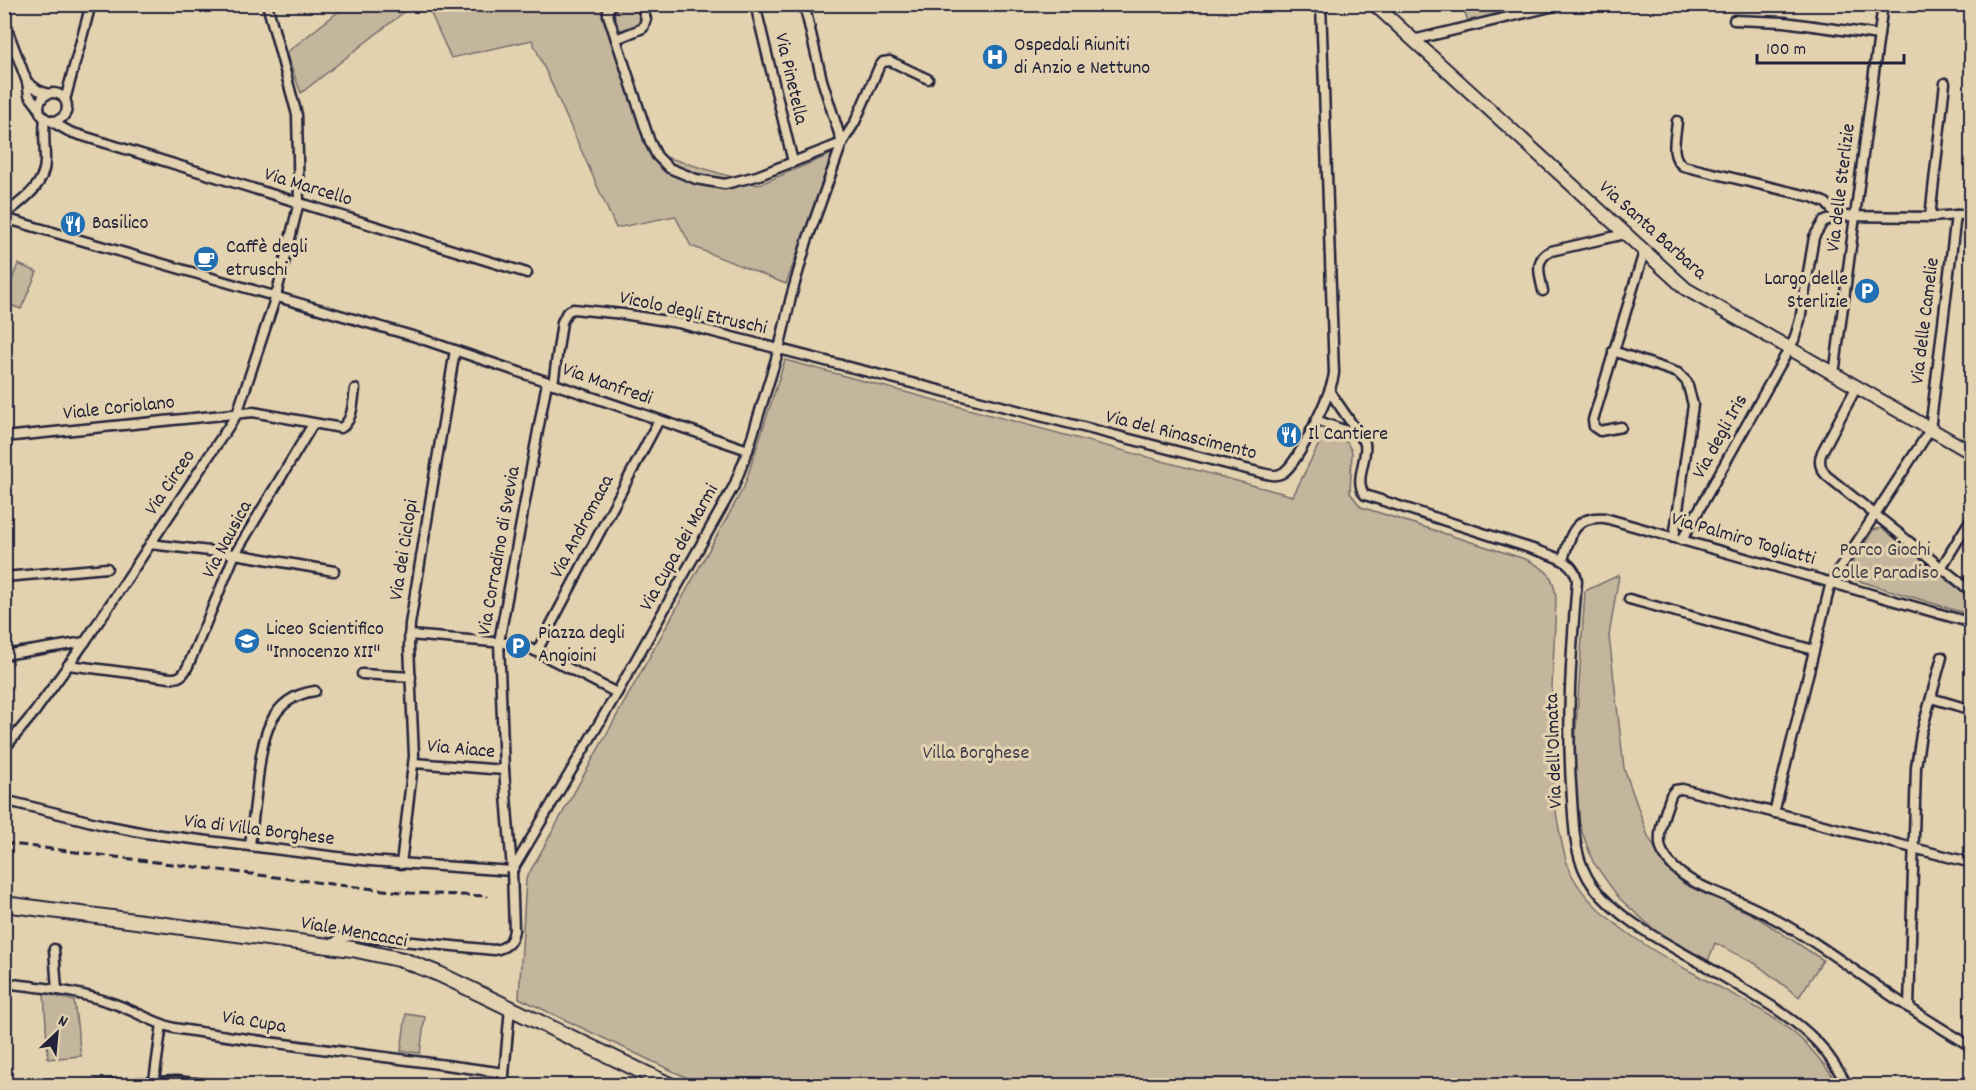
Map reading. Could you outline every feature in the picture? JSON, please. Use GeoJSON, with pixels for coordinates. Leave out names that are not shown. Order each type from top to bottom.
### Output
{"type":"FeatureCollection","features":[{"type":"Feature","properties":{"kind":"main road","name":"Viale Mencacci"},"geometry":{"type":"LineString","coordinates":[[4,904],[331,946],[407,961],[672,1086]]}},
{"type":"Feature","properties":{"kind":"street"},"geometry":{"type":"LineString","coordinates":[[47,119],[58,120],[65,114],[69,82],[91,4]]}},
{"type":"Feature","properties":{"kind":"street","name":"Via Circeo"},"geometry":{"type":"LineString","coordinates":[[4,749],[34,713],[84,642],[237,414],[276,296],[299,202],[297,115],[267,4]]}},
{"type":"Feature","properties":{"kind":"street"},"geometry":{"type":"LineString","coordinates":[[612,4],[608,12],[652,147],[664,165],[679,173],[718,184],[732,184],[757,176],[842,143],[822,80],[804,4]]}},
{"type":"Feature","properties":{"kind":"street"},"geometry":{"type":"LineString","coordinates":[[616,39],[643,28],[646,20],[641,4]]}},
{"type":"Feature","properties":{"kind":"street","name":"Via Pinetella"},"geometry":{"type":"LineString","coordinates":[[755,4],[793,162]]}},
{"type":"Feature","properties":{"kind":"street","name":"Via del Rinascimento"},"geometry":{"type":"LineString","coordinates":[[779,349],[1271,475],[1280,474],[1290,466],[1316,420],[1330,392],[1334,367],[1321,4]]}},
{"type":"Feature","properties":{"kind":"street"},"geometry":{"type":"LineString","coordinates":[[1413,40],[1563,4]]}},
{"type":"Feature","properties":{"kind":"street","name":"Via delle Sterlizie"},"geometry":{"type":"LineString","coordinates":[[1834,375],[1883,4]]}},
{"type":"Feature","properties":{"kind":"street","name":"Via Santa Barbara"},"geometry":{"type":"LineString","coordinates":[[1375,5],[1695,296],[1971,453]]}},
{"type":"Feature","properties":{"kind":"street"},"geometry":{"type":"LineString","coordinates":[[1734,20],[1784,22],[1879,35]]}},
{"type":"Feature","properties":{"kind":"street"},"geometry":{"type":"LineString","coordinates":[[4,21],[31,98],[47,119],[43,137],[45,163],[41,178],[33,191],[4,217]]}},
{"type":"Feature","properties":{"kind":"street","name":"Via Cupa dei Marmi"},"geometry":{"type":"LineString","coordinates":[[512,871],[617,693],[734,486],[748,450],[779,349],[799,265],[842,143],[855,122],[878,69],[883,62],[892,62],[928,79]]}},
{"type":"Feature","properties":{"kind":"street"},"geometry":{"type":"LineString","coordinates":[[27,82],[35,89],[60,95],[65,100]]}},
{"type":"Feature","properties":{"kind":"street"},"geometry":{"type":"LineString","coordinates":[[39,108],[41,99],[69,82]]}},
{"type":"Feature","properties":{"kind":"street"},"geometry":{"type":"LineString","coordinates":[[1929,217],[1945,83]]}},
{"type":"Feature","properties":{"kind":"street"},"geometry":{"type":"LineString","coordinates":[[65,114],[70,125],[80,135]]}},
{"type":"Feature","properties":{"kind":"street","name":"Via Marcello"},"geometry":{"type":"LineString","coordinates":[[47,119],[66,131],[527,273]]}},
{"type":"Feature","properties":{"kind":"street"},"geometry":{"type":"LineString","coordinates":[[1677,121],[1674,153],[1675,159],[1683,166],[1812,197],[1826,203],[1836,216],[1929,217],[1971,214]]}},
{"type":"Feature","properties":{"kind":"street","name":"Via delle Camelie"},"geometry":{"type":"LineString","coordinates":[[1930,430],[1956,215]]}},
{"type":"Feature","properties":{"kind":"street","name":"Via degli Iris"},"geometry":{"type":"LineString","coordinates":[[1678,539],[1789,350],[1800,320],[1814,237],[1823,222],[1836,216]]}},
{"type":"Feature","properties":{"kind":"street","name":"Via Manfredi"},"geometry":{"type":"LineString","coordinates":[[4,217],[455,351],[748,450]]}},
{"type":"Feature","properties":{"kind":"street"},"geometry":{"type":"LineString","coordinates":[[1543,291],[1539,265],[1545,254],[1625,234]]}},
{"type":"Feature","properties":{"kind":"street"},"geometry":{"type":"LineString","coordinates":[[1621,427],[1600,431],[1594,427],[1593,423],[1644,252]]}},
{"type":"Feature","properties":{"kind":"street","name":"Vicolo degli Etruschi"},"geometry":{"type":"LineString","coordinates":[[550,383],[563,318],[573,309],[673,322],[779,349]]}},
{"type":"Feature","properties":{"kind":"street","name":"Via dei Ciclopi"},"geometry":{"type":"LineString","coordinates":[[401,864],[414,763],[409,635],[455,351]]}},
{"type":"Feature","properties":{"kind":"street"},"geometry":{"type":"LineString","coordinates":[[1613,351],[1681,374],[1692,395],[1693,413],[1678,539]]}},
{"type":"Feature","properties":{"kind":"street","name":"Via Corradino di Svevia"},"geometry":{"type":"LineString","coordinates":[[512,871],[504,770],[499,642],[550,383]]}},
{"type":"Feature","properties":{"kind":"street"},"geometry":{"type":"LineString","coordinates":[[1856,388],[1822,452],[1820,465],[1827,476],[1971,592]]}},
{"type":"Feature","properties":{"kind":"street","name":"Viale Coriolano"},"geometry":{"type":"LineString","coordinates":[[4,437],[262,412],[338,429],[346,425],[350,416],[355,389]]}},
{"type":"Feature","properties":{"kind":"street"},"geometry":{"type":"LineString","coordinates":[[1330,392],[1361,436],[1366,447],[1360,488],[1367,496],[1563,560]]}},
{"type":"Feature","properties":{"kind":"street","name":"Via Andromaca"},"geometry":{"type":"LineString","coordinates":[[537,651],[659,420]]}},
{"type":"Feature","properties":{"kind":"street"},"geometry":{"type":"LineString","coordinates":[[1316,420],[1361,436]]}},
{"type":"Feature","properties":{"kind":"street","name":"Via Nausica"},"geometry":{"type":"LineString","coordinates":[[68,665],[170,678],[181,676],[188,666],[235,554],[313,424]]}},
{"type":"Feature","properties":{"kind":"street"},"geometry":{"type":"LineString","coordinates":[[1774,813],[1831,582],[1930,430]]}},
{"type":"Feature","properties":{"kind":"street"},"geometry":{"type":"LineString","coordinates":[[1941,568],[1971,517]]}},
{"type":"Feature","properties":{"kind":"street","name":"Via Palmiro Togliatti"},"geometry":{"type":"LineString","coordinates":[[1563,560],[1574,530],[1581,522],[1593,518],[1614,520],[1971,623]]}},
{"type":"Feature","properties":{"kind":"street"},"geometry":{"type":"LineString","coordinates":[[150,544],[235,554],[334,571]]}},
{"type":"Feature","properties":{"kind":"street","name":"Via dell'Olmata"},"geometry":{"type":"LineString","coordinates":[[1563,560],[1572,567],[1577,577],[1570,670],[1569,748],[1575,842],[1587,876],[1603,897],[1641,928],[1800,1026],[1824,1050],[1848,1086]]}},
{"type":"Feature","properties":{"kind":"street"},"geometry":{"type":"LineString","coordinates":[[4,577],[107,568]]}},
{"type":"Feature","properties":{"kind":"street"},"geometry":{"type":"LineString","coordinates":[[1629,599],[1814,650]]}},
{"type":"Feature","properties":{"kind":"street"},"geometry":{"type":"LineString","coordinates":[[409,635],[519,645],[537,651],[617,693]]}},
{"type":"Feature","properties":{"kind":"street"},"geometry":{"type":"LineString","coordinates":[[4,655],[84,642]]}},
{"type":"Feature","properties":{"kind":"street"},"geometry":{"type":"LineString","coordinates":[[1910,1008],[1916,766],[1921,734],[1942,657]]}},
{"type":"Feature","properties":{"kind":"street"},"geometry":{"type":"LineString","coordinates":[[362,674],[411,676]]}},
{"type":"Feature","properties":{"kind":"street"},"geometry":{"type":"LineString","coordinates":[[250,846],[261,753],[266,732],[285,704],[295,697],[315,691]]}},
{"type":"Feature","properties":{"kind":"street"},"geometry":{"type":"LineString","coordinates":[[1931,698],[1971,710]]}},
{"type":"Feature","properties":{"kind":"street","name":"Via Aiace"},"geometry":{"type":"LineString","coordinates":[[414,763],[504,770]]}},
{"type":"Feature","properties":{"kind":"street"},"geometry":{"type":"LineString","coordinates":[[1971,863],[1685,790],[1673,792],[1660,835],[1661,847],[1672,864],[1691,881],[1746,904],[1792,929],[1971,1047]]}},
{"type":"Feature","properties":{"kind":"street","name":"Via di Villa Borghese"},"geometry":{"type":"LineString","coordinates":[[4,800],[132,831],[401,864],[512,871]]}},
{"type":"Feature","properties":{"kind":"street"},"geometry":{"type":"LineString","coordinates":[[331,946],[340,939],[351,936],[499,949],[510,942],[514,930],[512,871]]}},
{"type":"Feature","properties":{"kind":"street"},"geometry":{"type":"LineString","coordinates":[[54,949],[57,990]]}},
{"type":"Feature","properties":{"kind":"street","name":"Via Cupa"},"geometry":{"type":"LineString","coordinates":[[4,983],[57,990],[116,1004],[162,1024],[308,1048],[395,1057],[504,1074]]}},
{"type":"Feature","properties":{"kind":"street"},"geometry":{"type":"LineString","coordinates":[[503,1086],[510,1008]]}},
{"type":"Feature","properties":{"kind":"street"},"geometry":{"type":"LineString","coordinates":[[154,1081],[162,1024]]}},
{"type":"Feature","properties":{"kind":"street"},"geometry":{"type":"LineString","coordinates":[[79,1086],[154,1081],[185,1081],[224,1086]]}},
{"type":"Feature","properties":{"kind":"green space"},"geometry":{"type":"Polygon","coordinates":[[[348,4],[413,5],[301,93],[286,53],[348,4]]]}},
{"type":"Feature","properties":{"kind":"green space"},"geometry":{"type":"Polygon","coordinates":[[[1462,4],[1532,5],[1468,21],[1462,4]]]}},
{"type":"Feature","properties":{"kind":"green space"},"geometry":{"type":"Polygon","coordinates":[[[427,5],[601,5],[659,155],[758,185],[834,153],[786,284],[691,246],[675,216],[616,228],[532,40],[451,58],[427,5]]]}},
{"type":"Feature","properties":{"kind":"green space"},"geometry":{"type":"Polygon","coordinates":[[[631,5],[637,6],[642,20],[639,25],[622,30],[617,28],[614,14],[617,10],[631,5]]]}},
{"type":"Feature","properties":{"kind":"green space"},"geometry":{"type":"Polygon","coordinates":[[[18,264],[37,272],[21,309],[5,303],[18,264]]]}},
{"type":"Feature","properties":{"kind":"green space","name":"Villa Borghese"},"geometry":{"type":"Polygon","coordinates":[[[785,360],[1293,496],[1324,434],[1347,442],[1352,452],[1350,493],[1361,507],[1528,560],[1540,567],[1551,578],[1556,597],[1551,713],[1552,772],[1561,841],[1570,872],[1583,892],[1596,906],[1628,933],[1755,1007],[1796,1035],[1808,1046],[1839,1085],[702,1085],[519,998],[526,879],[744,487],[785,360]]]}},
{"type":"Feature","properties":{"kind":"green space","name":"Parco Giochi Colle Paradiso"},"geometry":{"type":"Polygon","coordinates":[[[1882,528],[1971,599],[1971,615],[1853,579],[1849,569],[1873,530],[1882,528]]]}},
{"type":"Feature","properties":{"kind":"green space"},"geometry":{"type":"Polygon","coordinates":[[[1619,575],[1609,636],[1624,768],[1648,836],[1663,862],[1684,884],[1752,914],[1823,960],[1799,997],[1756,964],[1715,943],[1708,961],[1667,941],[1619,898],[1593,862],[1578,821],[1574,761],[1585,591],[1619,575]]]}},
{"type":"Feature","properties":{"kind":"green space"},"geometry":{"type":"Polygon","coordinates":[[[44,993],[74,1001],[81,1056],[48,1059],[44,993]]]}},
{"type":"Feature","properties":{"kind":"green space"},"geometry":{"type":"Polygon","coordinates":[[[406,1014],[425,1017],[420,1053],[401,1051],[406,1014]]]}},
{"type":"Feature","properties":{"kind":"railway"},"geometry":{"type":"LineString","coordinates":[[4,843],[410,893],[488,896]]}},
{"type":"Feature","properties":{"kind":"place","name":"Ospedali Riuniti di Anzio e Nettuno"},"geometry":{"type":"Point","coordinates":[995,57]}},
{"type":"Feature","properties":{"kind":"place","name":"Basilico"},"geometry":{"type":"Point","coordinates":[73,224]}},
{"type":"Feature","properties":{"kind":"place","name":"Caffè degli etruschi"},"geometry":{"type":"Point","coordinates":[206,259]}},
{"type":"Feature","properties":{"kind":"place","name":"Largo delle Sterlizie"},"geometry":{"type":"Point","coordinates":[1867,291]}},
{"type":"Feature","properties":{"kind":"place","name":"Il Cantiere"},"geometry":{"type":"Point","coordinates":[1289,435]}},
{"type":"Feature","properties":{"kind":"place","name":"Liceo Scientifico \"Innocenzo XII\""},"geometry":{"type":"Point","coordinates":[247,641]}},
{"type":"Feature","properties":{"kind":"place","name":"Piazza degli Angioini"},"geometry":{"type":"Point","coordinates":[518,646]}}]}
